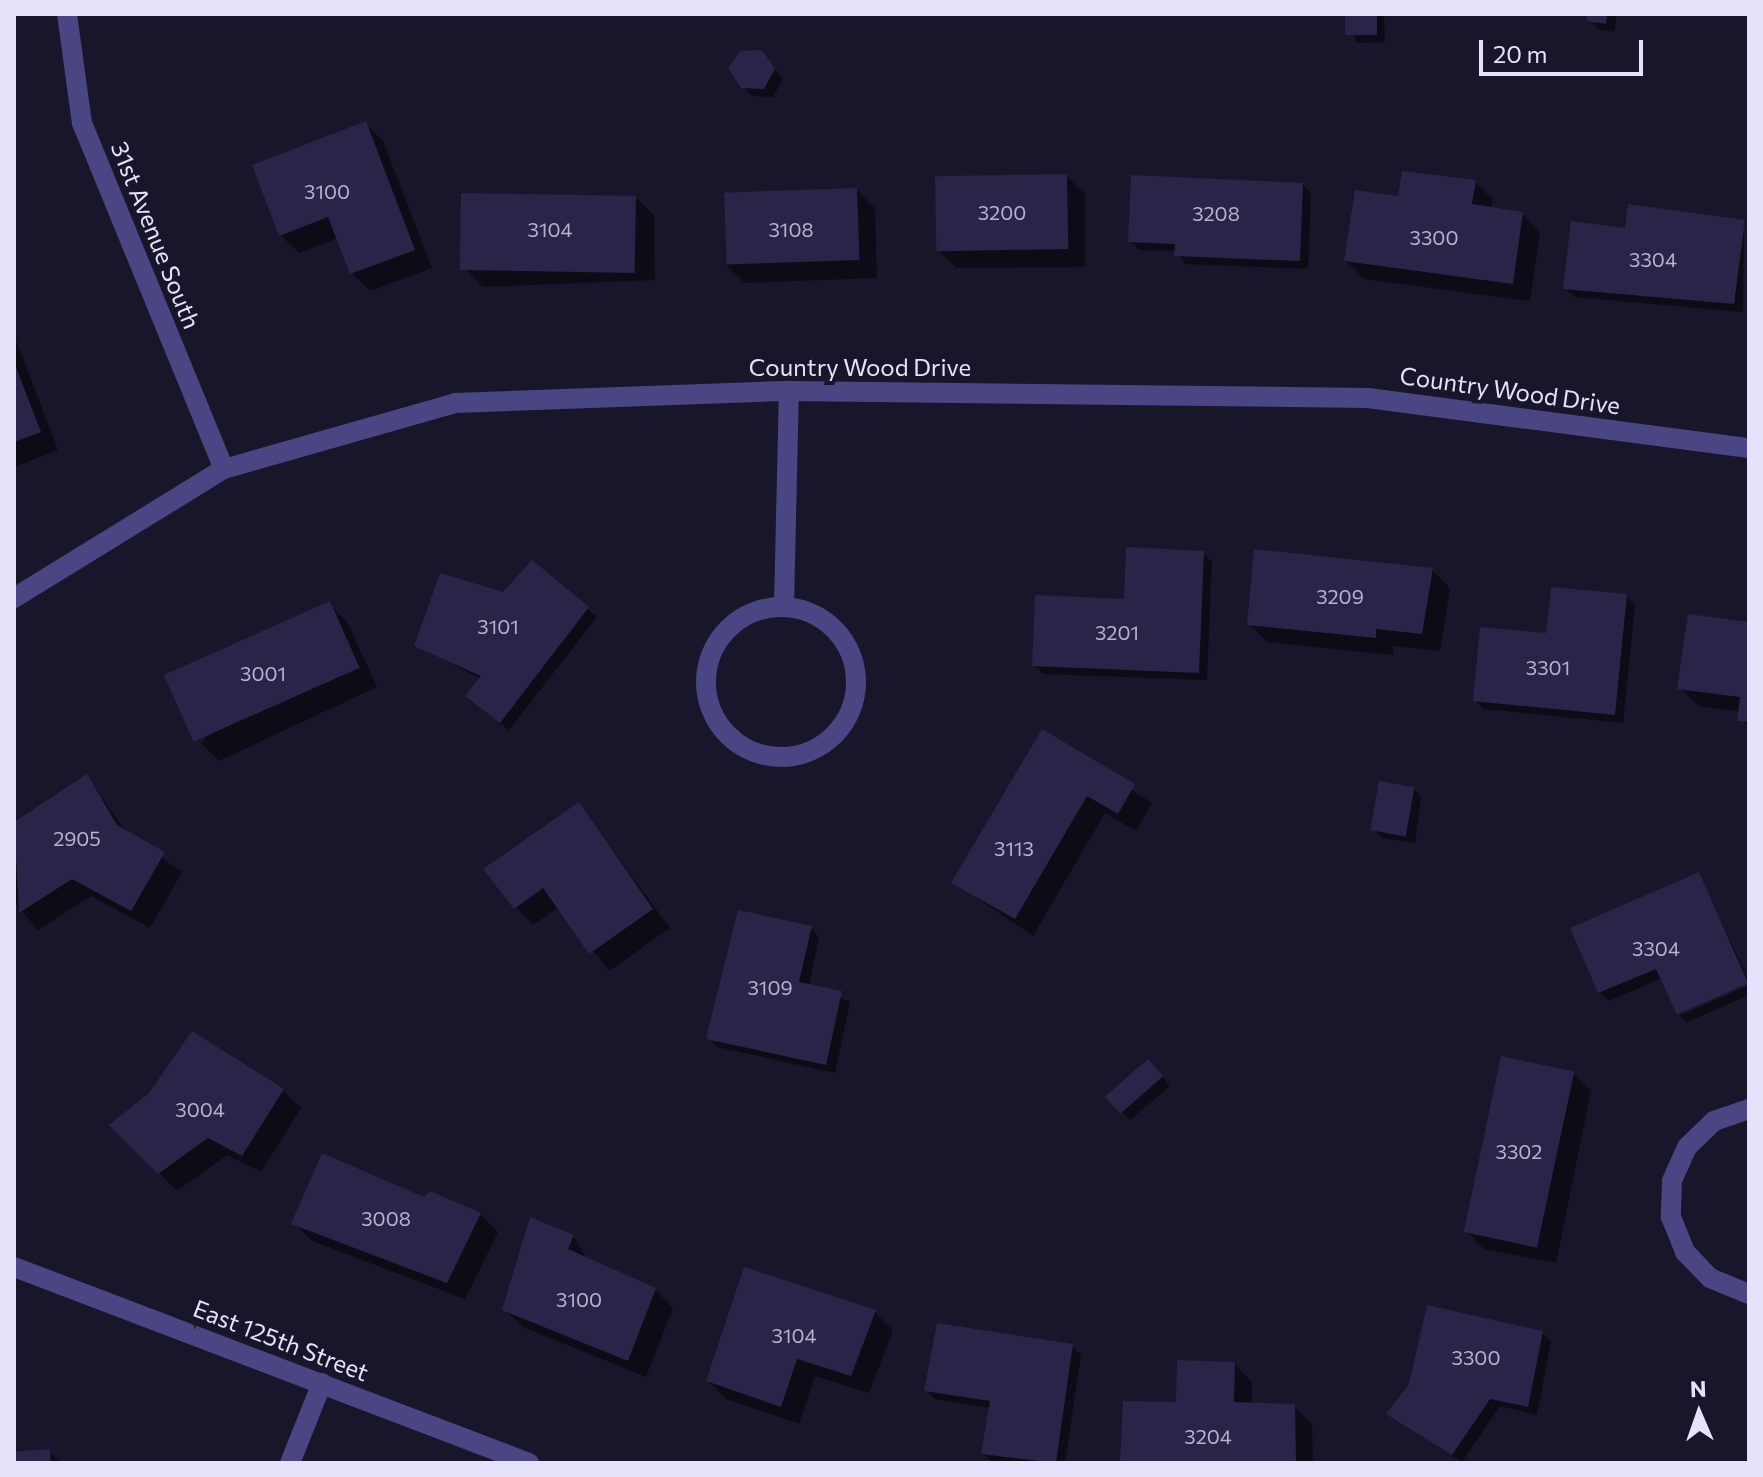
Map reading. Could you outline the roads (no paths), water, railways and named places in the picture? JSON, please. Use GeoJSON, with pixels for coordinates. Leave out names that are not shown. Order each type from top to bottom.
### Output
{"type":"FeatureCollection","features":[{"type":"Feature","properties":{"kind":"street","name":"31st Avenue South"},"geometry":{"type":"LineString","coordinates":[[67,14],[82,123],[224,469]]}},
{"type":"Feature","properties":{"kind":"street","name":"Country Wood Drive"},"geometry":{"type":"LineString","coordinates":[[14,598],[224,469],[455,403],[789,391],[1368,398],[1749,448]]}},
{"type":"Feature","properties":{"kind":"street"},"geometry":{"type":"LineString","coordinates":[[784,606],[789,391]]}},
{"type":"Feature","properties":{"kind":"street"},"geometry":{"type":"LineString","coordinates":[[784,606],[837,631],[853,656],[857,686],[850,714],[832,738],[807,753],[777,758],[749,752],[725,734],[709,709],[704,679],[729,627],[754,611],[784,606]]}},
{"type":"Feature","properties":{"kind":"street"},"geometry":{"type":"LineString","coordinates":[[1749,1109],[1714,1121],[1687,1147],[1672,1181],[1671,1217],[1685,1252],[1710,1278],[1749,1294]]}},
{"type":"Feature","properties":{"kind":"street","name":"East 125th Street"},"geometry":{"type":"LineString","coordinates":[[14,1267],[529,1463]]}},
{"type":"Feature","properties":{"kind":"street"},"geometry":{"type":"LineString","coordinates":[[290,1463],[322,1383]]}}]}
